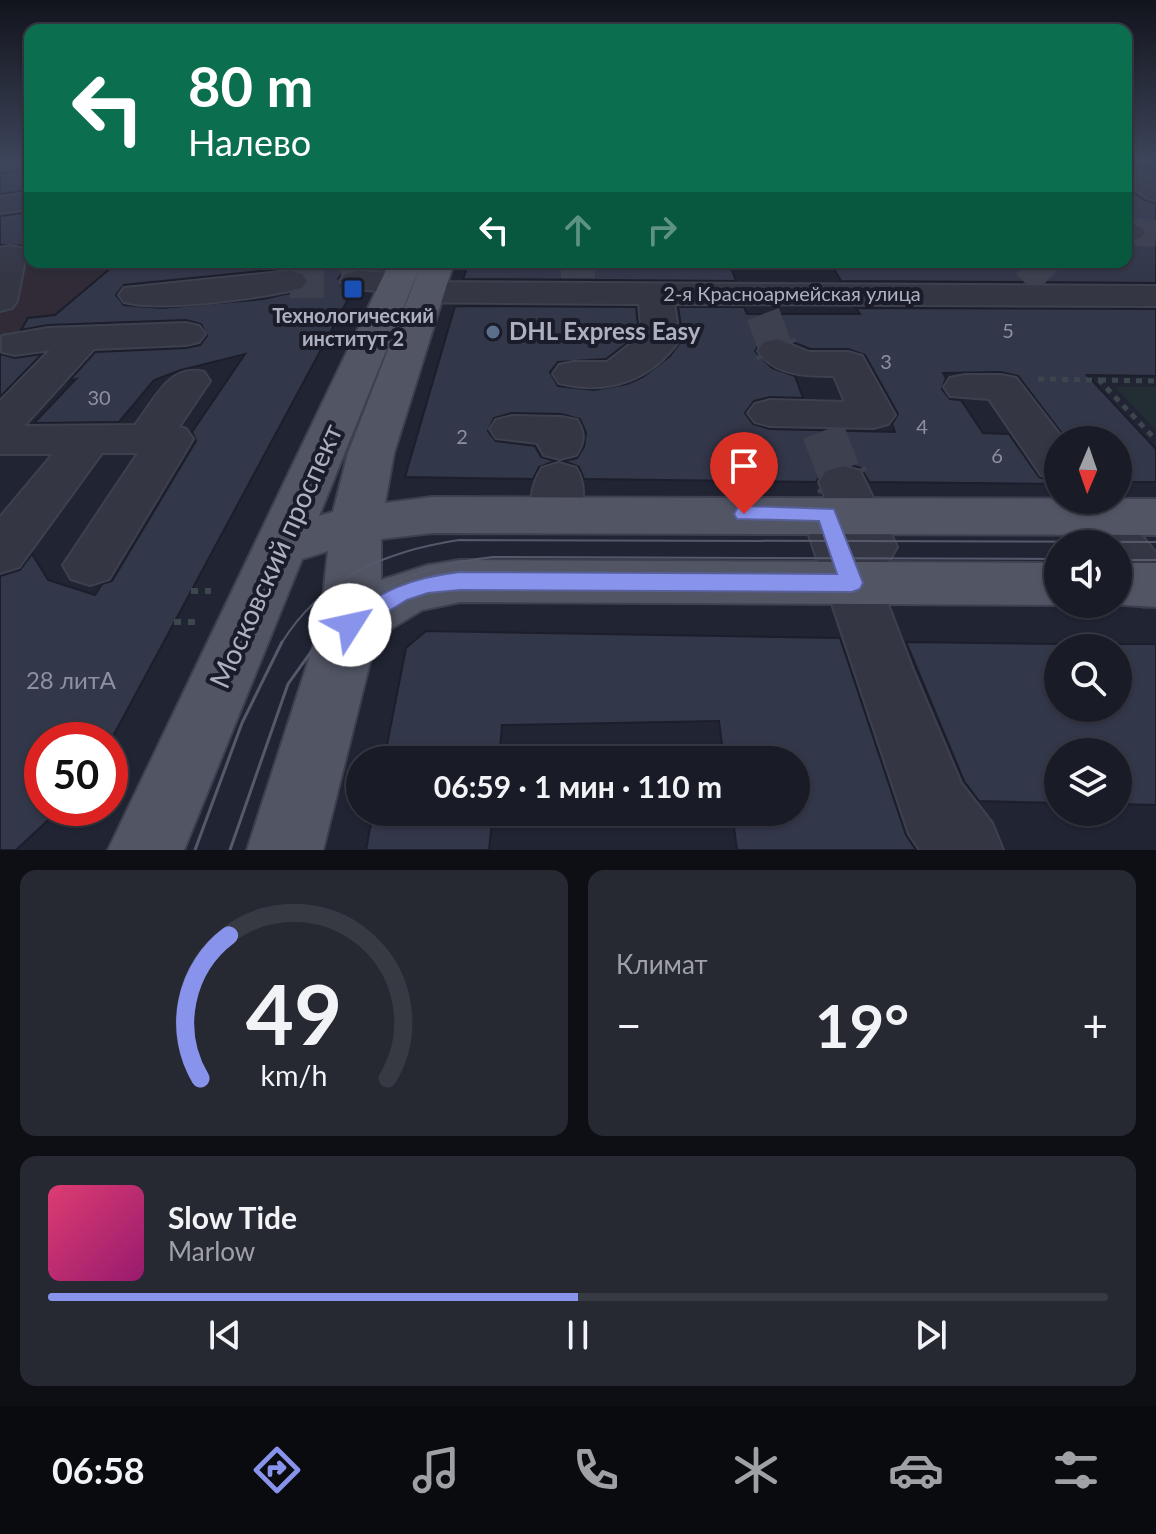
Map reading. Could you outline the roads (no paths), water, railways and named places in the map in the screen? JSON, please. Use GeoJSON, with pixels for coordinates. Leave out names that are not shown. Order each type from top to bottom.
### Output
{"type":"FeatureCollection","features":[{"type":"Feature","properties":{"kind":"main road","name":"Московский проспект"},"geometry":{"type":"LineString","coordinates":[[285,850],[350,625],[356,524],[403,278]]}},
{"type":"Feature","properties":{"kind":"main road","name":"Московский проспект"},"geometry":{"type":"LineString","coordinates":[[149,838],[403,278]]}},
{"type":"Feature","properties":{"kind":"main road"},"geometry":{"type":"LineString","coordinates":[[280,546],[356,524],[432,515],[558,479],[842,504],[1044,507]]}},
{"type":"Feature","properties":{"kind":"main road"},"geometry":{"type":"LineString","coordinates":[[1132,514],[1156,517]]}},
{"type":"Feature","properties":{"kind":"main road"},"geometry":{"type":"LineString","coordinates":[[350,625],[399,594],[428,584],[460,581],[1044,584]]}},
{"type":"Feature","properties":{"kind":"street"},"geometry":{"type":"LineString","coordinates":[[0,205],[24,202]]}},
{"type":"Feature","properties":{"kind":"street"},"geometry":{"type":"LineString","coordinates":[[0,301],[13,255]]}},
{"type":"Feature","properties":{"kind":"street","name":"2-я Красноармейская улица"},"geometry":{"type":"LineString","coordinates":[[403,278],[577,285],[655,293],[775,331],[1055,288],[1156,296]]}},
{"type":"Feature","properties":{"kind":"street"},"geometry":{"type":"LineString","coordinates":[[136,295],[174,295],[290,281]]}},
{"type":"Feature","properties":{"kind":"street"},"geometry":{"type":"LineString","coordinates":[[573,374],[616,374],[661,339],[655,293]]}},
{"type":"Feature","properties":{"kind":"street"},"geometry":{"type":"LineString","coordinates":[[770,413],[823,422],[873,415],[848,364],[775,331]]}},
{"type":"Feature","properties":{"kind":"street"},"geometry":{"type":"LineString","coordinates":[[15,344],[186,334]]}},
{"type":"Feature","properties":{"kind":"street"},"geometry":{"type":"LineString","coordinates":[[0,426],[83,338]]}},
{"type":"Feature","properties":{"kind":"street"},"geometry":{"type":"LineString","coordinates":[[148,439],[190,381]]}},
{"type":"Feature","properties":{"kind":"street"},"geometry":{"type":"LineString","coordinates":[[965,387],[1001,387],[1044,445]]}},
{"type":"Feature","properties":{"kind":"street"},"geometry":{"type":"LineString","coordinates":[[512,429],[561,430],[558,479]]}},
{"type":"Feature","properties":{"kind":"street"},"geometry":{"type":"LineString","coordinates":[[0,440],[170,439],[90,565]]}},
{"type":"Feature","properties":{"kind":"street"},"geometry":{"type":"LineString","coordinates":[[0,553],[89,440]]}},
{"type":"Feature","properties":{"kind":"street"},"geometry":{"type":"LineString","coordinates":[[842,504],[868,583],[887,679],[935,808],[965,850]]}},
{"type":"Feature","properties":{"kind":"street"},"geometry":{"type":"LineString","coordinates":[[1096,514],[1141,585]]}},
{"type":"Feature","properties":{"kind":"tunnel"},"geometry":{"type":"LineString","coordinates":[[1132,232],[1156,233]]}},
{"type":"Feature","properties":{"kind":"tunnel"},"geometry":{"type":"LineString","coordinates":[[578,268],[578,278]]}},
{"type":"Feature","properties":{"kind":"tunnel"},"geometry":{"type":"LineString","coordinates":[[1034,268],[1047,281]]}},
{"type":"Feature","properties":{"kind":"tunnel"},"geometry":{"type":"LineString","coordinates":[[290,281],[357,281]]}},
{"type":"Feature","properties":{"kind":"tunnel"},"geometry":{"type":"LineString","coordinates":[[763,314],[776,349]]}},
{"type":"Feature","properties":{"kind":"tunnel"},"geometry":{"type":"LineString","coordinates":[[823,431],[842,480]]}},
{"type":"Feature","properties":{"kind":"tram line"},"geometry":{"type":"LineString","coordinates":[[281,644],[315,601],[358,571],[406,552],[459,540],[1156,542]]}},
{"type":"Feature","properties":{"kind":"tram line"},"geometry":{"type":"LineString","coordinates":[[317,644],[354,608],[396,582],[442,566],[493,557],[1044,559]]}},
{"type":"Feature","properties":{"kind":"tram line"},"geometry":{"type":"LineString","coordinates":[[1132,560],[1156,560]]}},
{"type":"Feature","properties":{"kind":"tram line"},"geometry":{"type":"LineString","coordinates":[[230,850],[288,684],[318,642]]}},
{"type":"Feature","properties":{"kind":"tram line"},"geometry":{"type":"LineString","coordinates":[[195,850],[242,723],[281,644]]}},
{"type":"Feature","properties":{"kind":"place","name":"Технологический институт 2"},"geometry":{"type":"Point","coordinates":[353,289]}},
{"type":"Feature","properties":{"kind":"place","name":"DHL Express Easy"},"geometry":{"type":"Point","coordinates":[493,332]}}]}
